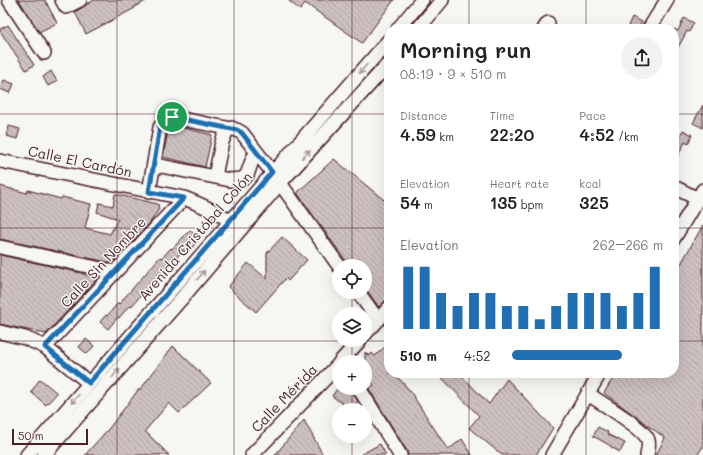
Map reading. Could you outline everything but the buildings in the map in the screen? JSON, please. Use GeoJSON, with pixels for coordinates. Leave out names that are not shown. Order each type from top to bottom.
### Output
{"type":"FeatureCollection","features":[{"type":"Feature","properties":{"kind":"street"},"geometry":{"type":"LineString","coordinates":[[9,0],[44,53]]}},
{"type":"Feature","properties":{"kind":"street"},"geometry":{"type":"LineString","coordinates":[[62,0],[66,7],[80,0]]}},
{"type":"Feature","properties":{"kind":"street"},"geometry":{"type":"LineString","coordinates":[[402,24],[422,0]]}},
{"type":"Feature","properties":{"kind":"street"},"geometry":{"type":"LineString","coordinates":[[422,24],[442,0]]}},
{"type":"Feature","properties":{"kind":"street"},"geometry":{"type":"LineString","coordinates":[[652,24],[668,0]]}},
{"type":"Feature","properties":{"kind":"street","name":"Avenida Cristóbal Colón"},"geometry":{"type":"LineString","coordinates":[[44,455],[276,178],[384,46]]}},
{"type":"Feature","properties":{"kind":"street","name":"Avenida Cristóbal Colón"},"geometry":{"type":"LineString","coordinates":[[276,178],[384,68]]}},
{"type":"Feature","properties":{"kind":"street"},"geometry":{"type":"LineString","coordinates":[[149,192],[160,127],[168,118],[172,117],[232,128],[242,133],[334,259]]}},
{"type":"Feature","properties":{"kind":"street"},"geometry":{"type":"LineString","coordinates":[[215,176],[222,142],[227,130],[232,128]]}},
{"type":"Feature","properties":{"kind":"street"},"geometry":{"type":"LineString","coordinates":[[153,169],[161,166],[230,180],[242,179],[247,175],[253,158],[258,154]]}},
{"type":"Feature","properties":{"kind":"street","name":"Calle El Cardón"},"geometry":{"type":"LineString","coordinates":[[0,161],[184,198],[199,204],[236,225]]}},
{"type":"Feature","properties":{"kind":"street"},"geometry":{"type":"LineString","coordinates":[[679,188],[700,194],[679,230]]}},
{"type":"Feature","properties":{"kind":"street","name":"Calle Sin Nombre"},"geometry":{"type":"LineString","coordinates":[[45,347],[184,198]]}},
{"type":"Feature","properties":{"kind":"street","name":"Avenida Cristóbal Colón"},"geometry":{"type":"LineString","coordinates":[[27,455],[89,383],[236,225]]}},
{"type":"Feature","properties":{"kind":"street"},"geometry":{"type":"LineString","coordinates":[[0,247],[115,272]]}},
{"type":"Feature","properties":{"kind":"street"},"geometry":{"type":"LineString","coordinates":[[363,299],[378,320]]}},
{"type":"Feature","properties":{"kind":"street"},"geometry":{"type":"LineString","coordinates":[[372,326],[384,313]]}},
{"type":"Feature","properties":{"kind":"street"},"geometry":{"type":"LineString","coordinates":[[0,332],[25,338],[45,347],[89,383]]}},
{"type":"Feature","properties":{"kind":"street","name":"Calle Mérida"},"geometry":{"type":"LineString","coordinates":[[348,355],[354,347]]}},
{"type":"Feature","properties":{"kind":"street","name":"Calle Mérida"},"geometry":{"type":"LineString","coordinates":[[252,455],[332,372]]}},
{"type":"Feature","properties":{"kind":"street"},"geometry":{"type":"LineString","coordinates":[[552,455],[597,378]]}},
{"type":"Feature","properties":{"kind":"street"},"geometry":{"type":"LineString","coordinates":[[588,394],[632,423],[644,434],[648,440],[647,455]]}},
{"type":"Feature","properties":{"kind":"street"},"geometry":{"type":"LineString","coordinates":[[363,395],[400,455]]}},
{"type":"Feature","properties":{"kind":"route"},"geometry":{"type":"LineString","coordinates":[[172,117],[237,130],[242,133],[272,172],[221,233],[89,383],[45,347],[184,198],[149,192],[160,127],[164,121],[172,117]]}}]}
